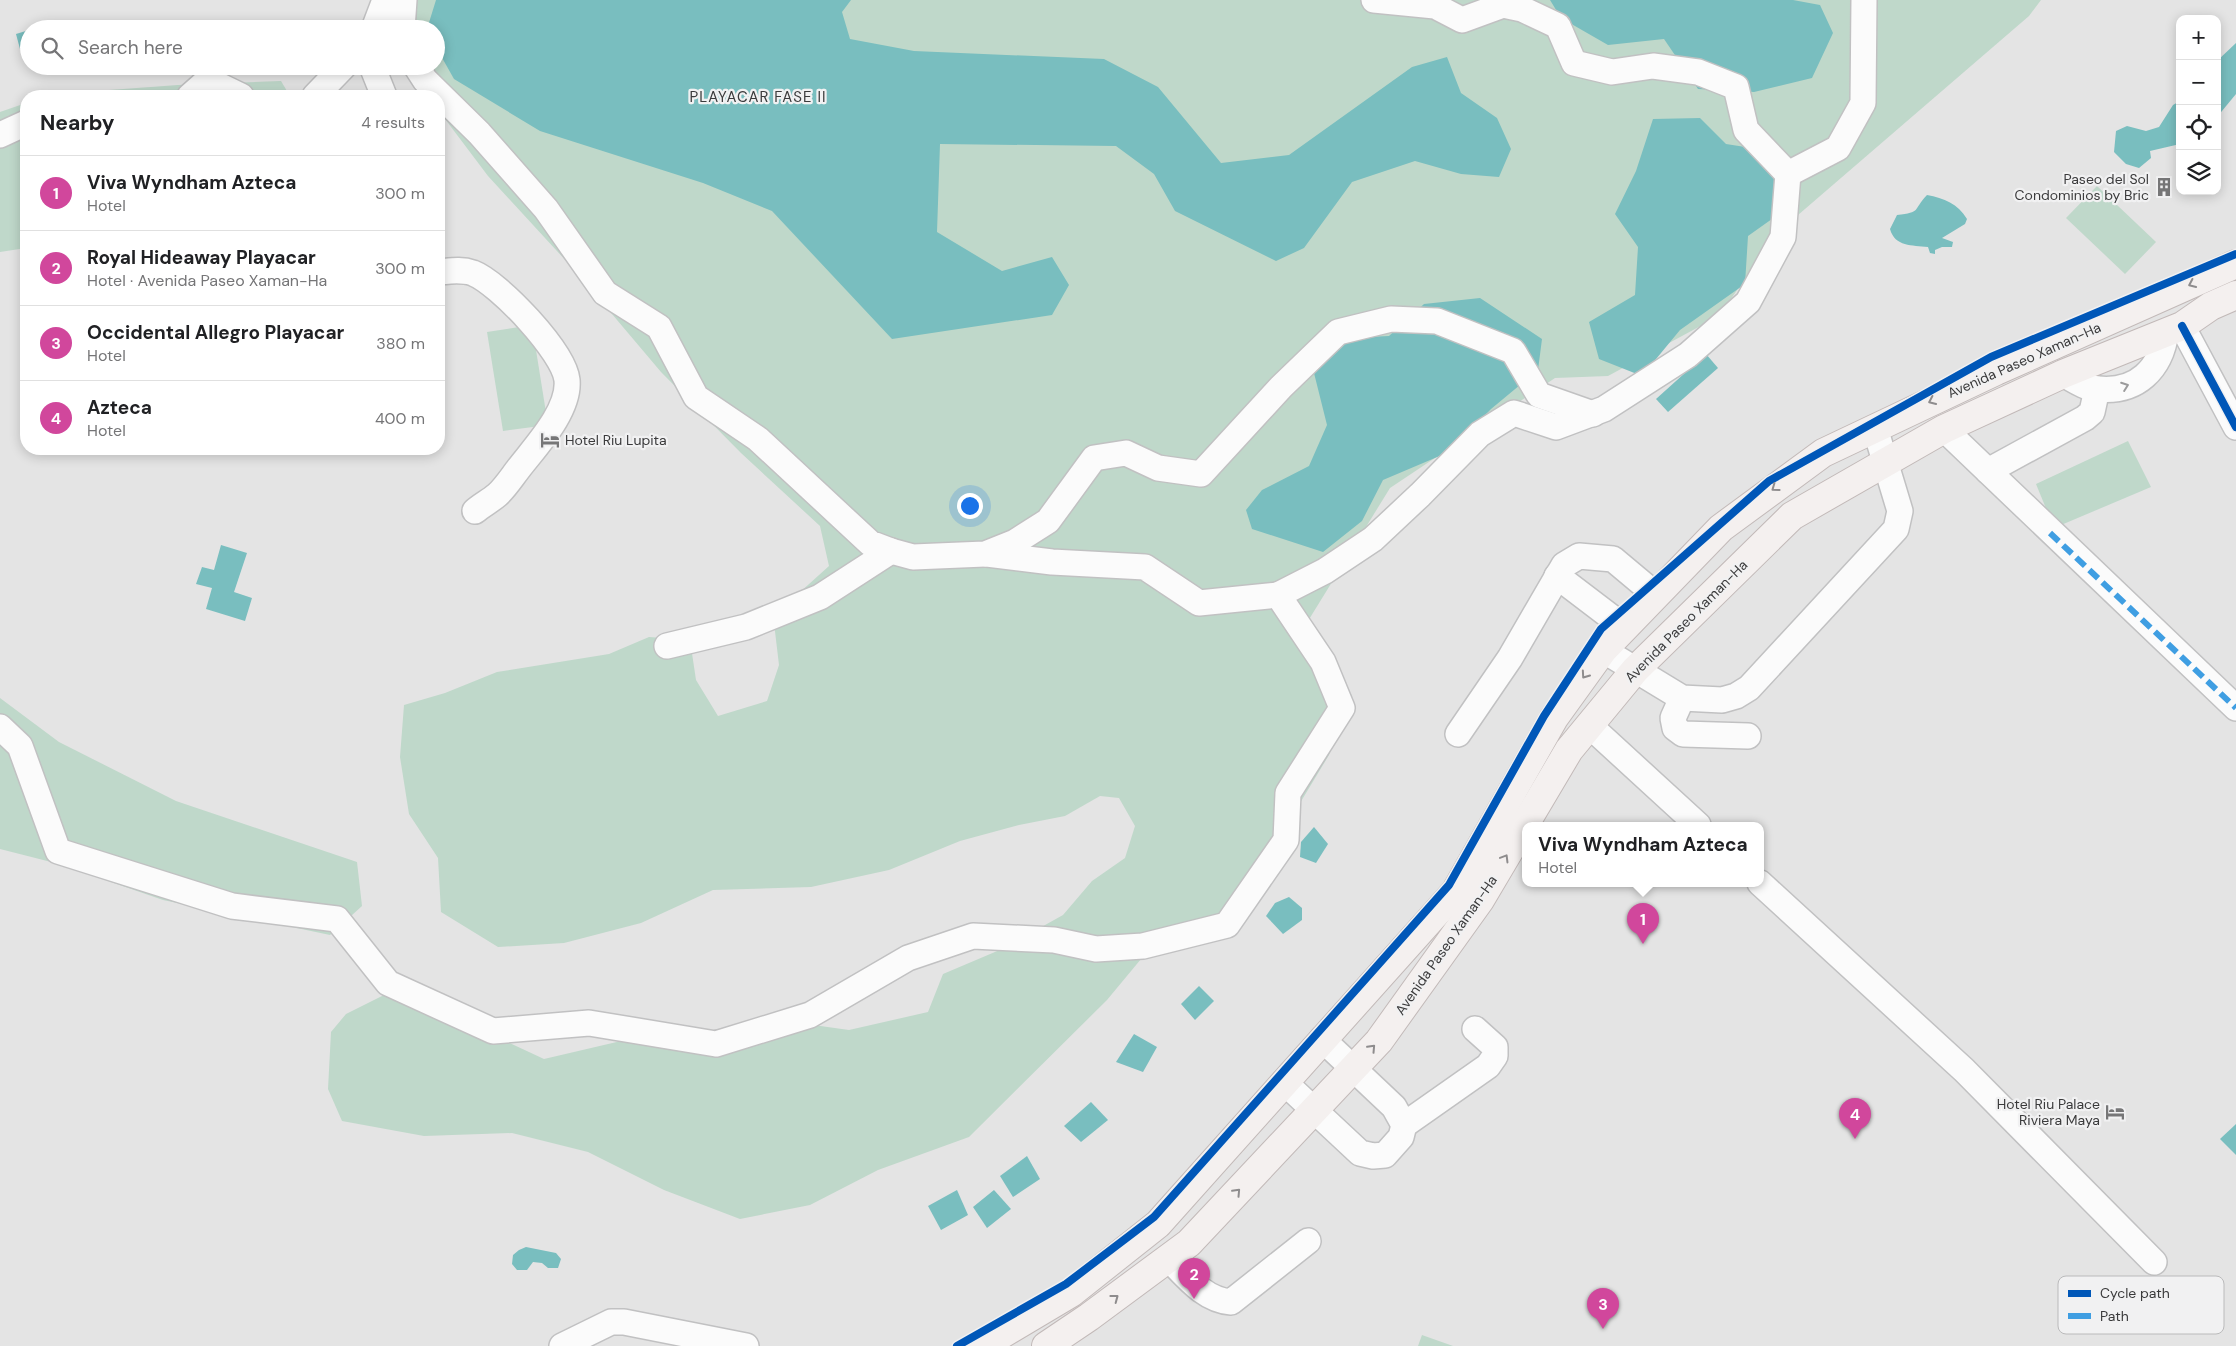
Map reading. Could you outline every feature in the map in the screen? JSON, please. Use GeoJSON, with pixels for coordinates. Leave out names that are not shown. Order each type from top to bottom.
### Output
{"type":"FeatureCollection","features":[{"type":"Feature","properties":{"kind":"main road","name":"Avenida Paseo Xaman-Ha"},"geometry":{"type":"LineString","coordinates":[[988,1345],[1071,1293],[1158,1224],[1322,1039],[1468,896],[1554,718],[1603,650],[1721,528],[1823,453],[1996,371],[2236,264]]}},
{"type":"Feature","properties":{"kind":"main road","name":"Avenida Paseo Xaman-Ha"},"geometry":{"type":"LineString","coordinates":[[1051,1344],[1189,1243],[1379,1041],[1468,896],[1569,750],[1635,670],[1792,516],[1885,461],[1944,429],[2063,374],[2174,329],[2211,306],[2236,295]]}},
{"type":"Feature","properties":{"kind":"main road"},"geometry":{"type":"LineString","coordinates":[[1071,1293],[1089,1318]]}},
{"type":"Feature","properties":{"kind":"street"},"geometry":{"type":"LineString","coordinates":[[377,20],[385,0]]}},
{"type":"Feature","properties":{"kind":"street"},"geometry":{"type":"LineString","coordinates":[[403,20],[404,0]]}},
{"type":"Feature","properties":{"kind":"street"},"geometry":{"type":"LineString","coordinates":[[445,100],[479,133],[546,209],[605,294],[659,326],[696,397],[758,439],[870,543],[891,551],[913,556],[984,554],[1052,562],[1145,567],[1199,603],[1278,595],[1325,571],[1373,539],[1420,495],[1480,434],[1514,413],[1556,427],[1604,410],[1688,355],[1748,302],[1783,237],[1788,174],[1746,130],[1736,87],[1698,72],[1653,66],[1612,72],[1574,62],[1558,26],[1519,4],[1503,4],[1462,20],[1435,6],[1374,0]]}},
{"type":"Feature","properties":{"kind":"street"},"geometry":{"type":"LineString","coordinates":[[1788,174],[1838,148],[1863,103],[1864,0]]}},
{"type":"Feature","properties":{"kind":"street"},"geometry":{"type":"LineString","coordinates":[[321,90],[335,75]]}},
{"type":"Feature","properties":{"kind":"street"},"geometry":{"type":"LineString","coordinates":[[376,75],[382,90]]}},
{"type":"Feature","properties":{"kind":"street"},"geometry":{"type":"LineString","coordinates":[[422,75],[435,90]]}},
{"type":"Feature","properties":{"kind":"street"},"geometry":{"type":"LineString","coordinates":[[197,90],[208,80],[229,90]]}},
{"type":"Feature","properties":{"kind":"street"},"geometry":{"type":"LineString","coordinates":[[0,135],[20,126]]}},
{"type":"Feature","properties":{"kind":"street"},"geometry":{"type":"LineString","coordinates":[[445,271],[460,270],[474,274],[501,291],[536,327],[563,368],[567,380],[564,402],[548,432],[498,494],[475,510]]}},
{"type":"Feature","properties":{"kind":"street"},"geometry":{"type":"LineString","coordinates":[[984,554],[1015,542],[1048,521],[1094,458],[1126,453],[1158,468],[1201,474],[1281,387],[1338,332],[1391,319],[1437,321],[1513,351],[1538,395],[1594,414]]}},
{"type":"Feature","properties":{"kind":"street"},"geometry":{"type":"LineString","coordinates":[[2063,374],[2083,385],[2097,389],[2122,389],[2150,374],[2174,329],[2236,427]]}},
{"type":"Feature","properties":{"kind":"street"},"geometry":{"type":"LineString","coordinates":[[1988,471],[2085,418],[2092,412],[2097,389]]}},
{"type":"Feature","properties":{"kind":"street"},"geometry":{"type":"LineString","coordinates":[[1603,650],[1682,698],[1722,700],[1736,696],[1749,688],[1896,529],[1900,510],[1875,428]]}},
{"type":"Feature","properties":{"kind":"street"},"geometry":{"type":"LineString","coordinates":[[1944,429],[2050,533],[2236,708]]}},
{"type":"Feature","properties":{"kind":"street"},"geometry":{"type":"LineString","coordinates":[[667,646],[746,627],[820,597],[891,551]]}},
{"type":"Feature","properties":{"kind":"street"},"geometry":{"type":"LineString","coordinates":[[1458,734],[1510,658],[1564,565],[1579,556],[1613,559],[1656,595]]}},
{"type":"Feature","properties":{"kind":"street"},"geometry":{"type":"LineString","coordinates":[[1557,576],[1624,628]]}},
{"type":"Feature","properties":{"kind":"street"},"geometry":{"type":"LineString","coordinates":[[0,727],[20,746],[58,851],[232,906],[337,919],[388,982],[493,1031],[589,1024],[716,1044],[810,1015],[908,958],[973,936],[1054,940],[1096,949],[1143,946],[1227,925],[1286,840],[1288,793],[1342,708],[1322,662],[1278,595]]}},
{"type":"Feature","properties":{"kind":"street"},"geometry":{"type":"LineString","coordinates":[[1682,698],[1673,718],[1675,728],[1683,734],[1748,736]]}},
{"type":"Feature","properties":{"kind":"street"},"geometry":{"type":"LineString","coordinates":[[1590,726],[1695,822]]}},
{"type":"Feature","properties":{"kind":"street"},"geometry":{"type":"LineString","coordinates":[[1764,887],[1964,1070],[2154,1262]]}},
{"type":"Feature","properties":{"kind":"street"},"geometry":{"type":"LineString","coordinates":[[1284,1082],[1360,1153],[1373,1156],[1384,1155],[1401,1137],[1404,1125],[1488,1066],[1495,1056],[1495,1047],[1475,1029]]}},
{"type":"Feature","properties":{"kind":"street"},"geometry":{"type":"LineString","coordinates":[[1322,1039],[1354,1067],[1394,1107],[1404,1125]]}},
{"type":"Feature","properties":{"kind":"street"},"geometry":{"type":"LineString","coordinates":[[1168,1258],[1202,1291],[1220,1301],[1231,1302],[1308,1240]]}},
{"type":"Feature","properties":{"kind":"street"},"geometry":{"type":"LineString","coordinates":[[562,1346],[612,1322],[624,1322],[746,1346]]}},
{"type":"Feature","properties":{"kind":"green space"},"geometry":{"type":"Polygon","coordinates":[[[407,0],[2041,0],[2029,16],[1777,233],[1719,316],[1608,376],[1555,378],[1390,488],[1308,621],[1352,696],[1329,755],[1274,846],[1214,926],[1151,947],[1107,1000],[969,1137],[878,1170],[810,1205],[740,1219],[664,1190],[588,1152],[512,1133],[424,1136],[342,1121],[328,1089],[331,1032],[346,1014],[390,992],[447,1014],[544,1059],[621,1041],[718,1054],[799,1023],[849,1030],[928,1012],[943,974],[1002,949],[1063,915],[1092,881],[1125,858],[1135,826],[1119,798],[1100,796],[1065,816],[1019,825],[960,841],[889,870],[811,887],[713,890],[641,923],[564,943],[498,947],[441,912],[438,858],[409,814],[400,757],[404,705],[445,693],[497,672],[609,654],[649,637],[690,640],[696,680],[718,716],[767,701],[779,665],[774,623],[788,603],[829,566],[820,526],[741,453],[661,372],[579,275],[488,176],[445,119],[445,90],[427,90],[418,75],[445,75],[445,20],[403,20],[407,0]]]}},
{"type":"Feature","properties":{"kind":"green space"},"geometry":{"type":"Polygon","coordinates":[[[281,81],[286,90],[109,90],[281,81]]]}},
{"type":"Feature","properties":{"kind":"green space"},"geometry":{"type":"Polygon","coordinates":[[[20,105],[20,249],[0,252],[0,112],[20,105]]]}},
{"type":"Feature","properties":{"kind":"green space"},"geometry":{"type":"Polygon","coordinates":[[[2097,186],[2156,242],[2125,274],[2066,218],[2097,186]]]}},
{"type":"Feature","properties":{"kind":"green space"},"geometry":{"type":"Polygon","coordinates":[[[532,325],[548,425],[503,431],[487,332],[532,325]]]}},
{"type":"Feature","properties":{"kind":"green space"},"geometry":{"type":"Polygon","coordinates":[[[2128,441],[2151,487],[2054,528],[2036,484],[2128,441]]]}},
{"type":"Feature","properties":{"kind":"green space"},"geometry":{"type":"Polygon","coordinates":[[[0,698],[59,742],[176,801],[357,862],[362,906],[330,935],[163,900],[59,864],[0,849],[0,698]]]}},
{"type":"Feature","properties":{"kind":"green space"},"geometry":{"type":"Polygon","coordinates":[[[1422,1335],[1453,1346],[1418,1346],[1422,1335]]]}},
{"type":"Feature","properties":{"kind":"water"},"geometry":{"type":"Polygon","coordinates":[[[436,0],[851,0],[842,12],[850,39],[914,51],[1104,59],[1158,87],[1221,163],[1289,155],[1412,67],[1447,57],[1461,93],[1497,118],[1511,149],[1499,177],[1461,174],[1415,161],[1352,182],[1304,248],[1276,261],[1175,211],[1154,174],[1116,146],[940,144],[937,232],[1002,271],[1052,257],[1069,285],[1052,315],[892,339],[772,211],[703,183],[540,131],[454,79],[445,63],[445,20],[430,20],[436,0]]]}},
{"type":"Feature","properties":{"kind":"water"},"geometry":{"type":"Polygon","coordinates":[[[1550,0],[1793,0],[1820,5],[1833,33],[1812,78],[1754,92],[1698,89],[1664,39],[1608,45],[1561,18],[1550,0]]]}},
{"type":"Feature","properties":{"kind":"water"},"geometry":{"type":"Polygon","coordinates":[[[20,33],[20,49],[16,34],[20,33]]]}},
{"type":"Feature","properties":{"kind":"water"},"geometry":{"type":"Polygon","coordinates":[[[2236,43],[2236,94],[2221,112],[2221,60],[2221,57],[2236,43]]]}},
{"type":"Feature","properties":{"kind":"water"},"geometry":{"type":"Polygon","coordinates":[[[2176,103],[2176,145],[2150,151],[2151,158],[2139,168],[2126,164],[2114,152],[2116,131],[2127,126],[2146,131],[2159,127],[2176,103]]]}},
{"type":"Feature","properties":{"kind":"water"},"geometry":{"type":"Polygon","coordinates":[[[1700,118],[1726,144],[1758,149],[1786,178],[1783,211],[1748,236],[1745,284],[1680,330],[1642,376],[1599,359],[1589,322],[1635,295],[1638,247],[1615,214],[1636,171],[1653,119],[1700,118]]]}},
{"type":"Feature","properties":{"kind":"water"},"geometry":{"type":"Polygon","coordinates":[[[1927,195],[1950,202],[1967,219],[1965,224],[1942,238],[1953,242],[1952,247],[1942,247],[1935,250],[1935,254],[1930,253],[1928,247],[1900,242],[1892,235],[1890,229],[1897,215],[1914,212],[1927,195]]]}},
{"type":"Feature","properties":{"kind":"water"},"geometry":{"type":"Polygon","coordinates":[[[1480,298],[1542,339],[1538,370],[1491,409],[1449,452],[1383,480],[1362,521],[1323,552],[1252,529],[1246,510],[1262,490],[1309,466],[1327,425],[1310,357],[1327,339],[1389,336],[1424,304],[1480,298]]]}},
{"type":"Feature","properties":{"kind":"water"},"geometry":{"type":"Polygon","coordinates":[[[1706,354],[1718,368],[1668,412],[1656,399],[1706,354]]]}},
{"type":"Feature","properties":{"kind":"water"},"geometry":{"type":"Polygon","coordinates":[[[221,545],[247,553],[234,592],[252,598],[245,621],[206,609],[212,588],[196,584],[202,567],[214,570],[221,545]]]}},
{"type":"Feature","properties":{"kind":"water"},"geometry":{"type":"Polygon","coordinates":[[[1314,827],[1328,844],[1316,863],[1300,857],[1301,842],[1314,827]]]}},
{"type":"Feature","properties":{"kind":"water"},"geometry":{"type":"Polygon","coordinates":[[[1289,897],[1302,908],[1302,920],[1283,934],[1266,916],[1275,903],[1289,897]]]}},
{"type":"Feature","properties":{"kind":"water"},"geometry":{"type":"Polygon","coordinates":[[[1199,986],[1214,1001],[1195,1020],[1181,1004],[1199,986]]]}},
{"type":"Feature","properties":{"kind":"water"},"geometry":{"type":"Polygon","coordinates":[[[1134,1034],[1157,1047],[1143,1072],[1116,1062],[1134,1034]]]}},
{"type":"Feature","properties":{"kind":"water"},"geometry":{"type":"Polygon","coordinates":[[[1091,1102],[1108,1120],[1081,1142],[1064,1126],[1091,1102]]]}},
{"type":"Feature","properties":{"kind":"water"},"geometry":{"type":"Polygon","coordinates":[[[2236,1124],[2236,1155],[2220,1139],[2236,1124]]]}},
{"type":"Feature","properties":{"kind":"water"},"geometry":{"type":"Polygon","coordinates":[[[1027,1156],[1040,1179],[1013,1197],[1000,1176],[1027,1156]]]}},
{"type":"Feature","properties":{"kind":"water"},"geometry":{"type":"Polygon","coordinates":[[[957,1190],[968,1215],[941,1230],[928,1206],[957,1190]]]}},
{"type":"Feature","properties":{"kind":"water"},"geometry":{"type":"Polygon","coordinates":[[[994,1190],[1011,1209],[987,1228],[973,1207],[994,1190]]]}},
{"type":"Feature","properties":{"kind":"water"},"geometry":{"type":"Polygon","coordinates":[[[526,1247],[556,1253],[561,1259],[558,1268],[548,1268],[542,1263],[533,1262],[527,1270],[517,1270],[512,1264],[513,1255],[526,1247]]]}},
{"type":"Feature","properties":{"kind":"marked path"},"geometry":{"type":"LineString","coordinates":[[2050,533],[2236,708]]}},
{"type":"Feature","properties":{"kind":"cycle path"},"geometry":{"type":"LineString","coordinates":[[957,1346],[1066,1284],[1154,1217],[1449,885],[1544,716],[1601,629],[1769,481],[1991,357],[2236,254]]}},
{"type":"Feature","properties":{"kind":"cycle path"},"geometry":{"type":"LineString","coordinates":[[2182,326],[2236,427]]}},
{"type":"Feature","properties":{"kind":"place","name":"Paseo del Sol Condominios by Bric"},"geometry":{"type":"Point","coordinates":[2164,187]}},
{"type":"Feature","properties":{"kind":"place","name":"Hotel Riu Lupita"},"geometry":{"type":"Point","coordinates":[550,440]}},
{"type":"Feature","properties":{"kind":"place","name":"Viva Wyndham Azteca"},"geometry":{"type":"Point","coordinates":[1643,944]}},
{"type":"Feature","properties":{"kind":"place","name":"Hotel Riu Palace Riviera Maya"},"geometry":{"type":"Point","coordinates":[2115,1112]}},
{"type":"Feature","properties":{"kind":"place","name":"Azteca"},"geometry":{"type":"Point","coordinates":[1855,1139]}},
{"type":"Feature","properties":{"kind":"place","name":"Royal Hideaway Playacar"},"geometry":{"type":"Point","coordinates":[1194,1299]}},
{"type":"Feature","properties":{"kind":"place","name":"Occidental Allegro Playacar"},"geometry":{"type":"Point","coordinates":[1603,1329]}},
{"type":"Feature","properties":{"kind":"district","name":"PLAYACAR FASE II"},"geometry":{"type":"Point","coordinates":[758,97]}}]}
